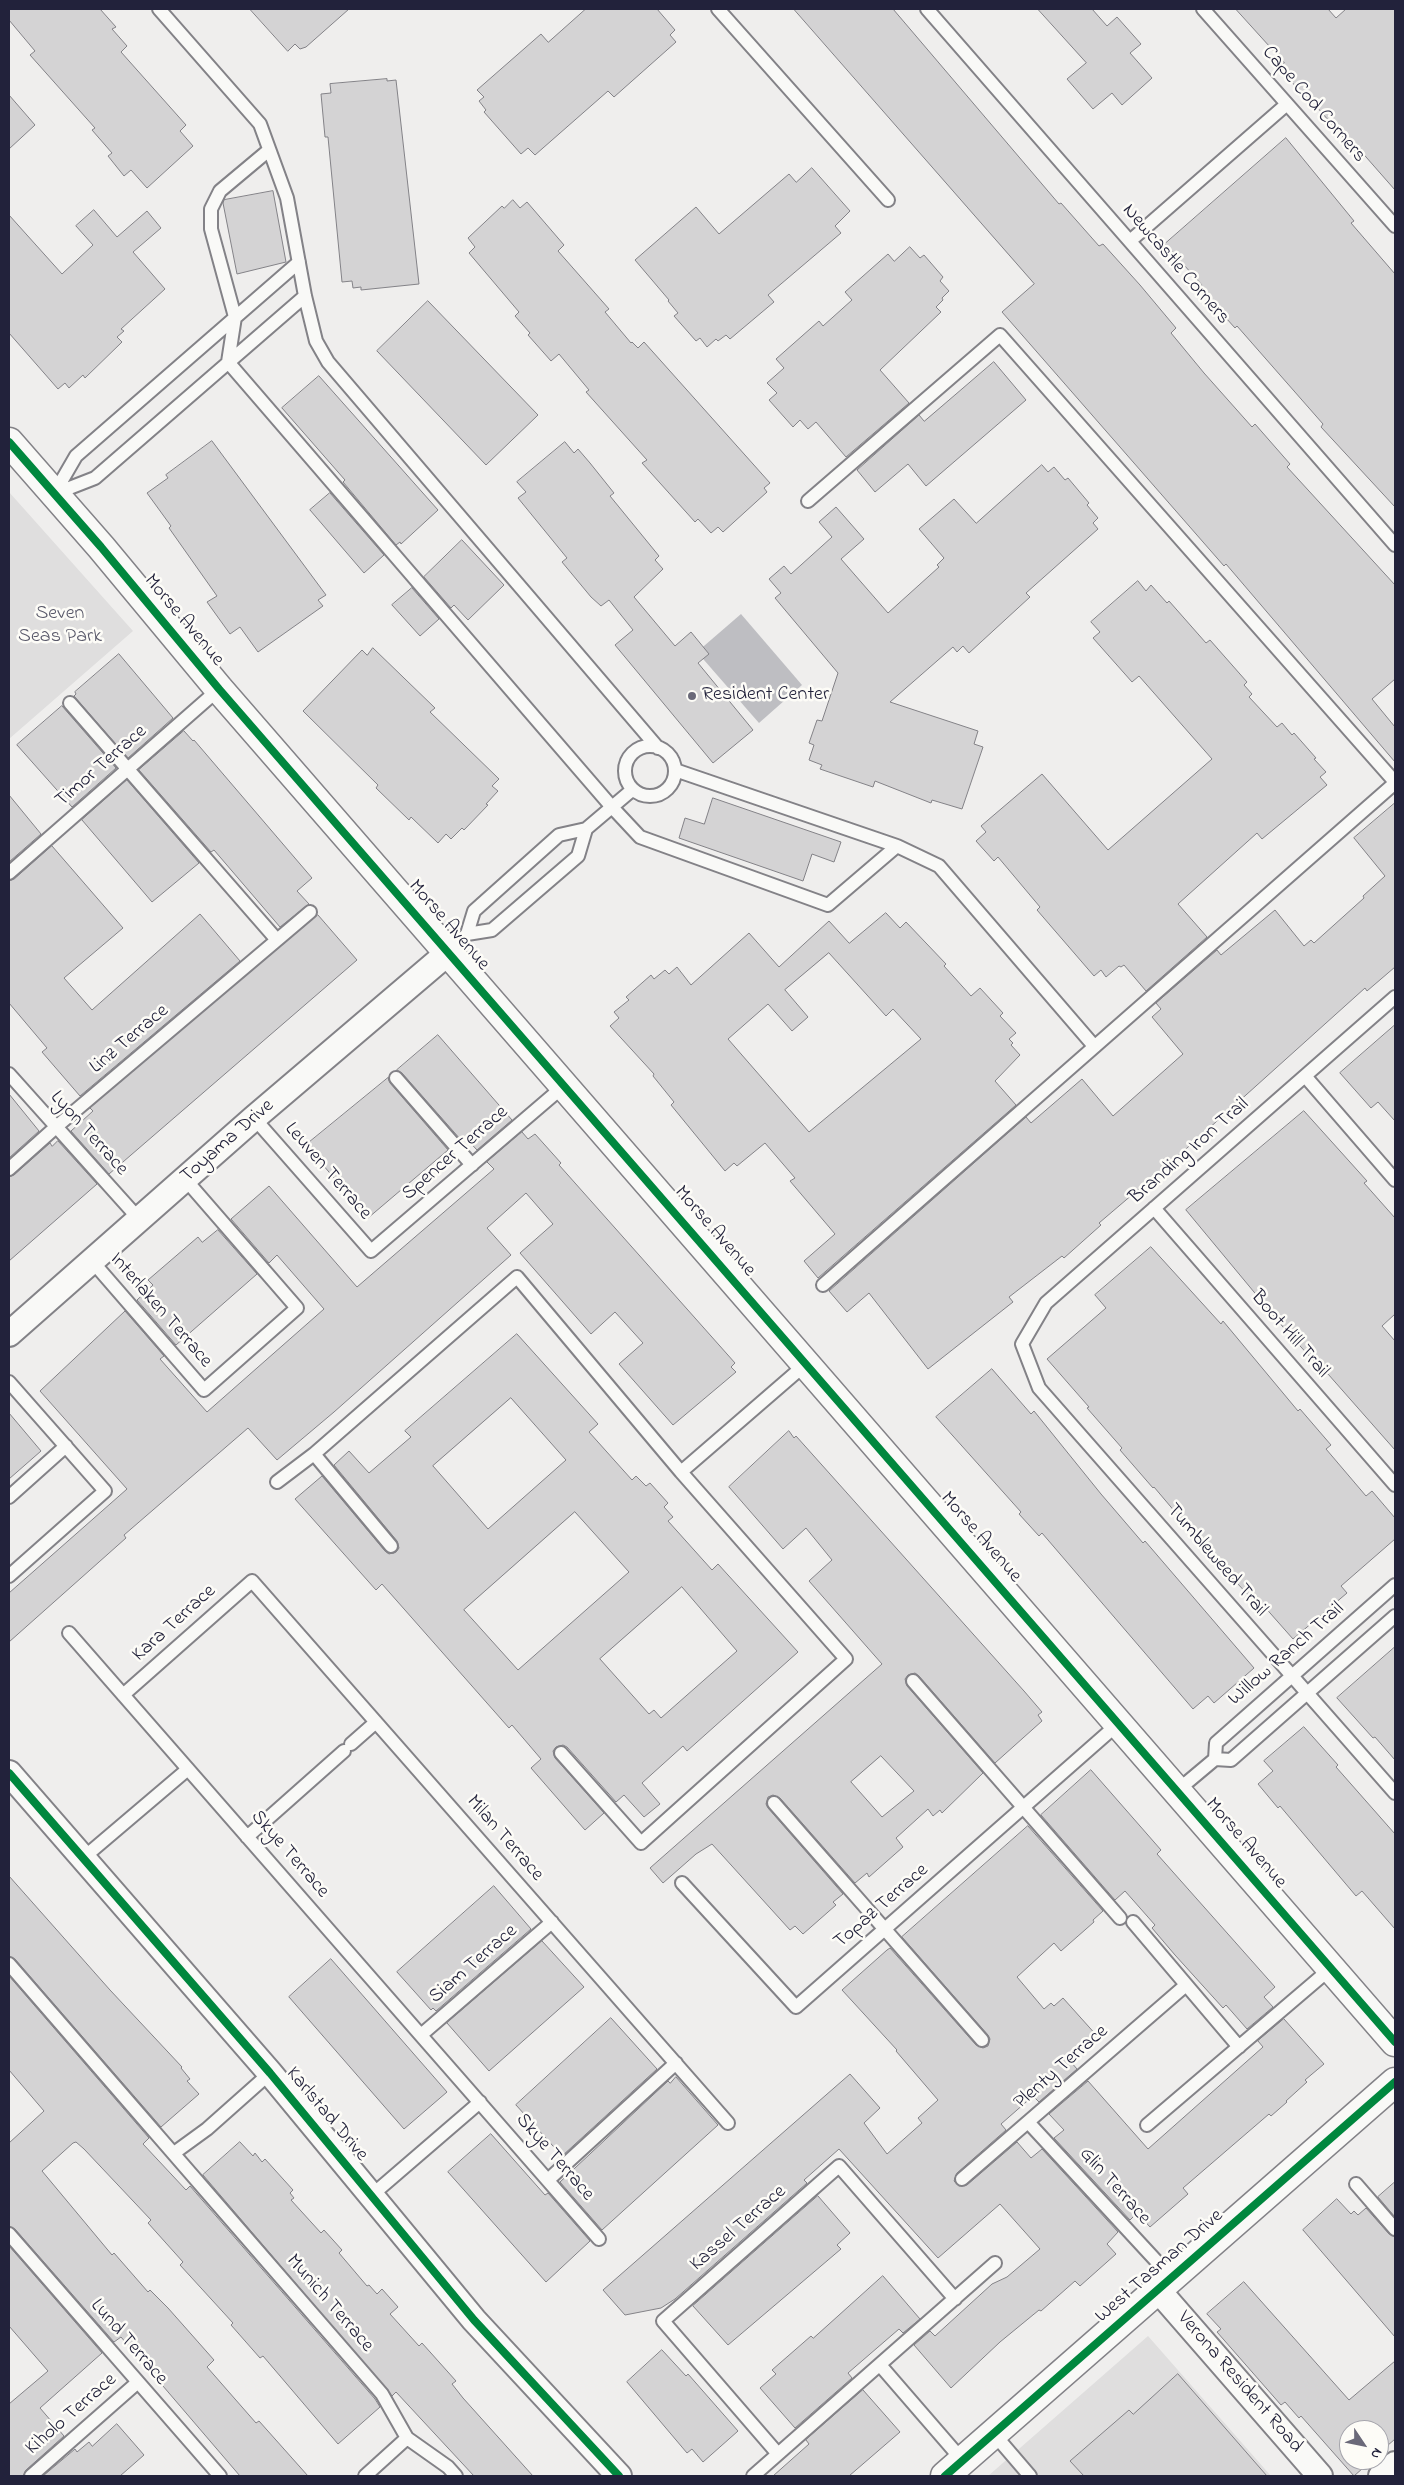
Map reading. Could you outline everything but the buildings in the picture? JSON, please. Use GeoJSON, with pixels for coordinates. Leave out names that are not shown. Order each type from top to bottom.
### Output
{"type":"FeatureCollection","features":[{"type":"Feature","properties":{"kind":"street","name":"Morse Avenue"},"geometry":{"type":"LineString","coordinates":[[9,442],[220,689],[458,943],[565,1085],[1395,2042]]}},
{"type":"Feature","properties":{"kind":"street","name":"Toyama Drive"},"geometry":{"type":"LineString","coordinates":[[9,1334],[254,1118],[458,943]]}},
{"type":"Feature","properties":{"kind":"street","name":"Karlstad Drive"},"geometry":{"type":"LineString","coordinates":[[9,1773],[270,2074],[474,2320],[619,2476]]}},
{"type":"Feature","properties":{"kind":"street","name":"West Tasman Drive"},"geometry":{"type":"LineString","coordinates":[[954,2468],[1395,2082]]}},
{"type":"Feature","properties":{"kind":"street","name":"Verona Resident Road"},"geometry":{"type":"LineString","coordinates":[[1165,2284],[1320,2476]]}},
{"type":"Feature","properties":{"kind":"street"},"geometry":{"type":"LineString","coordinates":[[1381,2476],[1395,2464]]}},
{"type":"Feature","properties":{"kind":"lane"},"geometry":{"type":"LineString","coordinates":[[159,9],[260,124],[287,198],[305,296],[316,341],[328,362],[658,748],[670,755],[675,770],[670,786],[664,792],[647,797],[632,790],[624,774],[628,758],[640,748],[658,748]]}},
{"type":"Feature","properties":{"kind":"lane"},"geometry":{"type":"LineString","coordinates":[[718,9],[888,200]]}},
{"type":"Feature","properties":{"kind":"lane","name":"Newcastle Corners"},"geometry":{"type":"LineString","coordinates":[[927,9],[1395,545]]}},
{"type":"Feature","properties":{"kind":"lane","name":"Cape Cod Corners"},"geometry":{"type":"LineString","coordinates":[[1203,9],[1395,226]]}},
{"type":"Feature","properties":{"kind":"lane"},"geometry":{"type":"LineString","coordinates":[[1130,241],[1287,104]]}},
{"type":"Feature","properties":{"kind":"lane"},"geometry":{"type":"LineString","coordinates":[[269,150],[220,191],[211,208],[211,229],[235,317],[228,362],[612,806],[640,837],[828,905],[897,846]]}},
{"type":"Feature","properties":{"kind":"lane"},"geometry":{"type":"LineString","coordinates":[[54,494],[76,456],[299,262]]}},
{"type":"Feature","properties":{"kind":"lane"},"geometry":{"type":"LineString","coordinates":[[54,494],[95,478],[305,296]]}},
{"type":"Feature","properties":{"kind":"lane"},"geometry":{"type":"LineString","coordinates":[[808,501],[1000,335],[1395,783],[823,1285]]}},
{"type":"Feature","properties":{"kind":"lane","name":"Timor Terrace"},"geometry":{"type":"LineString","coordinates":[[9,873],[220,689]]}},
{"type":"Feature","properties":{"kind":"lane"},"geometry":{"type":"LineString","coordinates":[[70,703],[277,940]]}},
{"type":"Feature","properties":{"kind":"lane"},"geometry":{"type":"LineString","coordinates":[[675,770],[897,846],[939,866],[1094,1046]]}},
{"type":"Feature","properties":{"kind":"lane"},"geometry":{"type":"LineString","coordinates":[[458,943],[474,911],[559,835],[586,829],[632,790]]}},
{"type":"Feature","properties":{"kind":"lane"},"geometry":{"type":"LineString","coordinates":[[458,943],[492,930],[578,856],[586,829]]}},
{"type":"Feature","properties":{"kind":"lane","name":"Linz Terrace"},"geometry":{"type":"LineString","coordinates":[[9,1169],[310,912]]}},
{"type":"Feature","properties":{"kind":"lane","name":"Branding Iron Trail"},"geometry":{"type":"LineString","coordinates":[[1022,1344],[1046,1303],[1395,997]]}},
{"type":"Feature","properties":{"kind":"lane","name":"Lyon Terrace"},"geometry":{"type":"LineString","coordinates":[[9,1074],[139,1219]]}},
{"type":"Feature","properties":{"kind":"lane"},"geometry":{"type":"LineString","coordinates":[[1305,1076],[1395,1180]]}},
{"type":"Feature","properties":{"kind":"lane"},"geometry":{"type":"LineString","coordinates":[[396,1078],[472,1166]]}},
{"type":"Feature","properties":{"kind":"lane","name":"Spencer Terrace"},"geometry":{"type":"LineString","coordinates":[[371,1251],[565,1085]]}},
{"type":"Feature","properties":{"kind":"lane","name":"Leuven Terrace"},"geometry":{"type":"LineString","coordinates":[[254,1118],[371,1251]]}},
{"type":"Feature","properties":{"kind":"lane","name":"Interlaken Terrace"},"geometry":{"type":"LineString","coordinates":[[92,1261],[204,1390],[297,1308],[185,1179]]}},
{"type":"Feature","properties":{"kind":"lane","name":"Boot Hill Trail"},"geometry":{"type":"LineString","coordinates":[[1154,1208],[1395,1485]]}},
{"type":"Feature","properties":{"kind":"lane"},"geometry":{"type":"LineString","coordinates":[[277,1482],[314,1454],[518,1277],[680,1472],[846,1659],[641,1843],[561,1753]]}},
{"type":"Feature","properties":{"kind":"lane","name":"Tumbleweed Trail"},"geometry":{"type":"LineString","coordinates":[[1022,1344],[1039,1388],[1395,1793]]}},
{"type":"Feature","properties":{"kind":"lane"},"geometry":{"type":"LineString","coordinates":[[680,1472],[806,1364]]}},
{"type":"Feature","properties":{"kind":"lane"},"geometry":{"type":"LineString","coordinates":[[9,1382],[105,1490],[9,1576]]}},
{"type":"Feature","properties":{"kind":"lane"},"geometry":{"type":"LineString","coordinates":[[9,1497],[66,1446]]}},
{"type":"Feature","properties":{"kind":"lane"},"geometry":{"type":"LineString","coordinates":[[314,1454],[391,1546]]}},
{"type":"Feature","properties":{"kind":"lane","name":"Kara Terrace"},"geometry":{"type":"LineString","coordinates":[[123,1695],[252,1581]]}},
{"type":"Feature","properties":{"kind":"lane","name":"Milan Terrace"},"geometry":{"type":"LineString","coordinates":[[252,1581],[728,2123]]}},
{"type":"Feature","properties":{"kind":"lane","name":"Willow Ranch Trail"},"geometry":{"type":"LineString","coordinates":[[1215,1759],[1216,1743],[1395,1584]]}},
{"type":"Feature","properties":{"kind":"lane","name":"Willow Ranch Trail"},"geometry":{"type":"LineString","coordinates":[[1178,1790],[1215,1759],[1231,1760],[1395,1616]]}},
{"type":"Feature","properties":{"kind":"lane","name":"Skye Terrace"},"geometry":{"type":"LineString","coordinates":[[69,1633],[600,2239]]}},
{"type":"Feature","properties":{"kind":"lane"},"geometry":{"type":"LineString","coordinates":[[913,1681],[1120,1918]]}},
{"type":"Feature","properties":{"kind":"lane"},"geometry":{"type":"LineString","coordinates":[[247,1837],[376,1722]]}},
{"type":"Feature","properties":{"kind":"lane","name":"Topaz Terrace"},"geometry":{"type":"LineString","coordinates":[[682,1884],[796,2007],[1120,1723]]}},
{"type":"Feature","properties":{"kind":"lane"},"geometry":{"type":"LineString","coordinates":[[82,1859],[188,1769]]}},
{"type":"Feature","properties":{"kind":"lane"},"geometry":{"type":"LineString","coordinates":[[774,1803],[982,2040]]}},
{"type":"Feature","properties":{"kind":"lane","name":"Siam Terrace"},"geometry":{"type":"LineString","coordinates":[[421,2035],[552,1922]]}},
{"type":"Feature","properties":{"kind":"lane"},"geometry":{"type":"LineString","coordinates":[[1133,1922],[1239,2047]]}},
{"type":"Feature","properties":{"kind":"lane","name":"Munich Terrace"},"geometry":{"type":"LineString","coordinates":[[9,1964],[382,2394],[407,2438],[448,2467],[456,2476]]}},
{"type":"Feature","properties":{"kind":"lane"},"geometry":{"type":"LineString","coordinates":[[1147,2125],[1330,1969]]}},
{"type":"Feature","properties":{"kind":"lane","name":"Plenty Terrace"},"geometry":{"type":"LineString","coordinates":[[962,2179],[1186,1985]]}},
{"type":"Feature","properties":{"kind":"lane"},"geometry":{"type":"LineString","coordinates":[[548,2180],[676,2064]]}},
{"type":"Feature","properties":{"kind":"lane"},"geometry":{"type":"LineString","coordinates":[[174,2153],[206,2130],[270,2074]]}},
{"type":"Feature","properties":{"kind":"lane"},"geometry":{"type":"LineString","coordinates":[[372,2195],[480,2102]]}},
{"type":"Feature","properties":{"kind":"lane","name":"Glin Terrace"},"geometry":{"type":"LineString","coordinates":[[1028,2122],[1165,2284]]}},
{"type":"Feature","properties":{"kind":"lane","name":"Kassel Terrace"},"geometry":{"type":"LineString","coordinates":[[778,2454],[663,2321],[839,2166],[955,2299]]}},
{"type":"Feature","properties":{"kind":"lane"},"geometry":{"type":"LineString","coordinates":[[1356,2184],[1395,2229]]}},
{"type":"Feature","properties":{"kind":"lane","name":"Lund Terrace"},"geometry":{"type":"LineString","coordinates":[[9,2234],[220,2476]]}},
{"type":"Feature","properties":{"kind":"lane"},"geometry":{"type":"LineString","coordinates":[[753,2476],[995,2264]]}},
{"type":"Feature","properties":{"kind":"lane"},"geometry":{"type":"LineString","coordinates":[[880,2365],[954,2468]]}},
{"type":"Feature","properties":{"kind":"lane","name":"Kiholo Terrace"},"geometry":{"type":"LineString","coordinates":[[31,2476],[138,2382]]}},
{"type":"Feature","properties":{"kind":"lane"},"geometry":{"type":"LineString","coordinates":[[994,2434],[1030,2476]]}},
{"type":"Feature","properties":{"kind":"lane"},"geometry":{"type":"LineString","coordinates":[[365,2476],[407,2438]]}},
{"type":"Feature","properties":{"kind":"shaded area","name":"Seven Seas Park"},"geometry":{"type":"Polygon","coordinates":[[[9,492],[133,631],[9,739],[9,492]]]}},
{"type":"Feature","properties":{"kind":"shaded area"},"geometry":{"type":"Polygon","coordinates":[[[741,614],[802,685],[759,723],[697,652],[741,614]]]}},
{"type":"Feature","properties":{"kind":"shaded area"},"geometry":{"type":"Polygon","coordinates":[[[1148,2336],[1271,2476],[988,2476],[1148,2336]]]}},
{"type":"Feature","properties":{"kind":"cycle path"},"geometry":{"type":"LineString","coordinates":[[9,442],[101,547],[219,689],[1395,2042]]}},
{"type":"Feature","properties":{"kind":"cycle path"},"geometry":{"type":"LineString","coordinates":[[9,1773],[270,2073],[474,2320],[619,2476]]}},
{"type":"Feature","properties":{"kind":"cycle path"},"geometry":{"type":"LineString","coordinates":[[945,2476],[1395,2082]]}},
{"type":"Feature","properties":{"kind":"place","name":"Resident Center"},"geometry":{"type":"Point","coordinates":[692,696]}}]}
